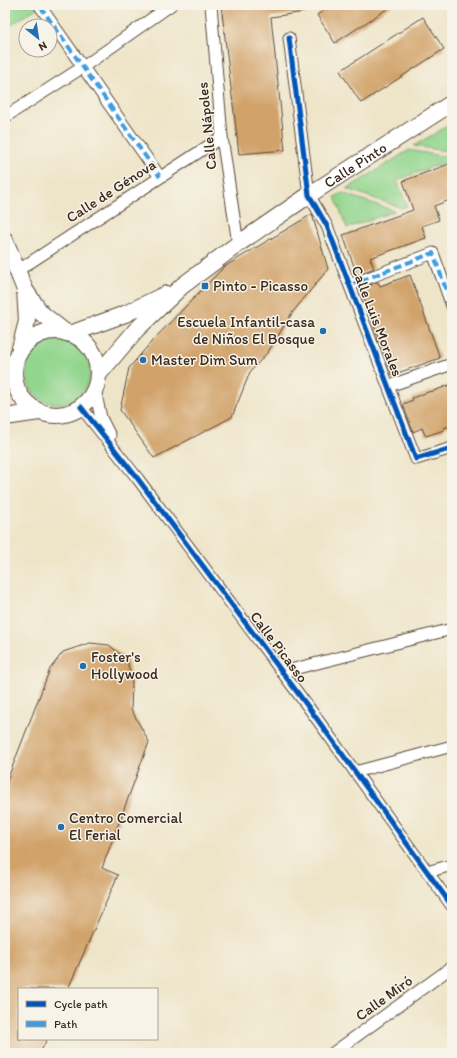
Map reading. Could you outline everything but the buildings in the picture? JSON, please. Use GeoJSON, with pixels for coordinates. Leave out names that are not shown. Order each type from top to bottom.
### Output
{"type":"FeatureCollection","features":[{"type":"Feature","properties":{"kind":"street"},"geometry":{"type":"LineString","coordinates":[[5,117],[83,67],[171,5]]}},
{"type":"Feature","properties":{"kind":"street","name":"Calle Nápoles"},"geometry":{"type":"LineString","coordinates":[[211,5],[222,136],[238,244]]}},
{"type":"Feature","properties":{"kind":"street"},"geometry":{"type":"LineString","coordinates":[[40,6],[160,177]]}},
{"type":"Feature","properties":{"kind":"street"},"geometry":{"type":"LineString","coordinates":[[289,38],[309,195]]}},
{"type":"Feature","properties":{"kind":"street","name":"Calle Pinto"},"geometry":{"type":"LineString","coordinates":[[97,382],[136,330],[182,286],[238,244],[309,195],[452,103]]}},
{"type":"Feature","properties":{"kind":"street","name":"Calle de Génova"},"geometry":{"type":"LineString","coordinates":[[17,271],[222,136]]}},
{"type":"Feature","properties":{"kind":"street","name":"Calle Luis Morales"},"geometry":{"type":"LineString","coordinates":[[309,195],[327,226],[416,459],[452,448]]}},
{"type":"Feature","properties":{"kind":"street"},"geometry":{"type":"LineString","coordinates":[[5,240],[25,290],[41,313],[68,333],[82,340],[91,350],[97,362],[97,382],[89,399],[81,407],[68,414],[53,416],[39,412],[28,405],[19,394],[14,381],[14,367],[27,321],[25,290]]}},
{"type":"Feature","properties":{"kind":"street"},"geometry":{"type":"LineString","coordinates":[[350,284],[433,253],[452,306]]}},
{"type":"Feature","properties":{"kind":"street","name":"Calle Pinto"},"geometry":{"type":"LineString","coordinates":[[68,333],[125,314],[182,286]]}},
{"type":"Feature","properties":{"kind":"street"},"geometry":{"type":"LineString","coordinates":[[5,376],[26,344],[35,337],[46,332],[58,331],[68,333]]}},
{"type":"Feature","properties":{"kind":"street"},"geometry":{"type":"LineString","coordinates":[[389,386],[452,364]]}},
{"type":"Feature","properties":{"kind":"street","name":"Calle Picasso"},"geometry":{"type":"LineString","coordinates":[[97,382],[101,418],[118,452]]}},
{"type":"Feature","properties":{"kind":"street","name":"Calle Picasso"},"geometry":{"type":"LineString","coordinates":[[81,407],[118,452],[282,672],[452,906]]}},
{"type":"Feature","properties":{"kind":"street"},"geometry":{"type":"LineString","coordinates":[[5,417],[39,412]]}},
{"type":"Feature","properties":{"kind":"street"},"geometry":{"type":"LineString","coordinates":[[282,672],[452,629]]}},
{"type":"Feature","properties":{"kind":"street"},"geometry":{"type":"LineString","coordinates":[[355,772],[452,746]]}},
{"type":"Feature","properties":{"kind":"street"},"geometry":{"type":"LineString","coordinates":[[427,872],[452,865]]}},
{"type":"Feature","properties":{"kind":"street","name":"Calle Miró"},"geometry":{"type":"LineString","coordinates":[[334,1053],[452,967]]}},
{"type":"Feature","properties":{"kind":"green space"},"geometry":{"type":"Polygon","coordinates":[[[5,5],[41,5],[22,18],[18,18],[18,20],[5,29],[5,5]]]}},
{"type":"Feature","properties":{"kind":"green space"},"geometry":{"type":"Polygon","coordinates":[[[452,123],[452,152],[414,146],[452,123]]]}},
{"type":"Feature","properties":{"kind":"green space"},"geometry":{"type":"Polygon","coordinates":[[[409,150],[452,158],[452,160],[397,180],[407,206],[402,208],[347,189],[409,150]]]}},
{"type":"Feature","properties":{"kind":"green space"},"geometry":{"type":"Polygon","coordinates":[[[342,193],[395,211],[347,228],[335,197],[342,193]]]}},
{"type":"Feature","properties":{"kind":"green space"},"geometry":{"type":"Polygon","coordinates":[[[58,340],[76,346],[84,354],[90,372],[84,390],[76,398],[58,404],[40,398],[32,390],[26,372],[32,354],[40,346],[58,340]]]}},
{"type":"Feature","properties":{"kind":"marked path"},"geometry":{"type":"LineString","coordinates":[[40,6],[160,177]]}},
{"type":"Feature","properties":{"kind":"marked path"},"geometry":{"type":"LineString","coordinates":[[350,285],[433,253],[452,306]]}},
{"type":"Feature","properties":{"kind":"cycle path"},"geometry":{"type":"LineString","coordinates":[[289,38],[309,195],[327,226],[416,459],[452,448]]}},
{"type":"Feature","properties":{"kind":"cycle path"},"geometry":{"type":"LineString","coordinates":[[81,407],[138,479],[309,708],[452,906]]}},
{"type":"Feature","properties":{"kind":"place","name":"Pinto - Picasso"},"geometry":{"type":"Point","coordinates":[205,286]}},
{"type":"Feature","properties":{"kind":"place","name":"Escuela Infantil-casa de Niños El Bosque"},"geometry":{"type":"Point","coordinates":[323,331]}},
{"type":"Feature","properties":{"kind":"place","name":"Master Dim Sum"},"geometry":{"type":"Point","coordinates":[143,360]}},
{"type":"Feature","properties":{"kind":"place","name":"Foster's Hollywood"},"geometry":{"type":"Point","coordinates":[83,666]}},
{"type":"Feature","properties":{"kind":"place","name":"Centro Comercial El Ferial"},"geometry":{"type":"Point","coordinates":[61,827]}}]}
